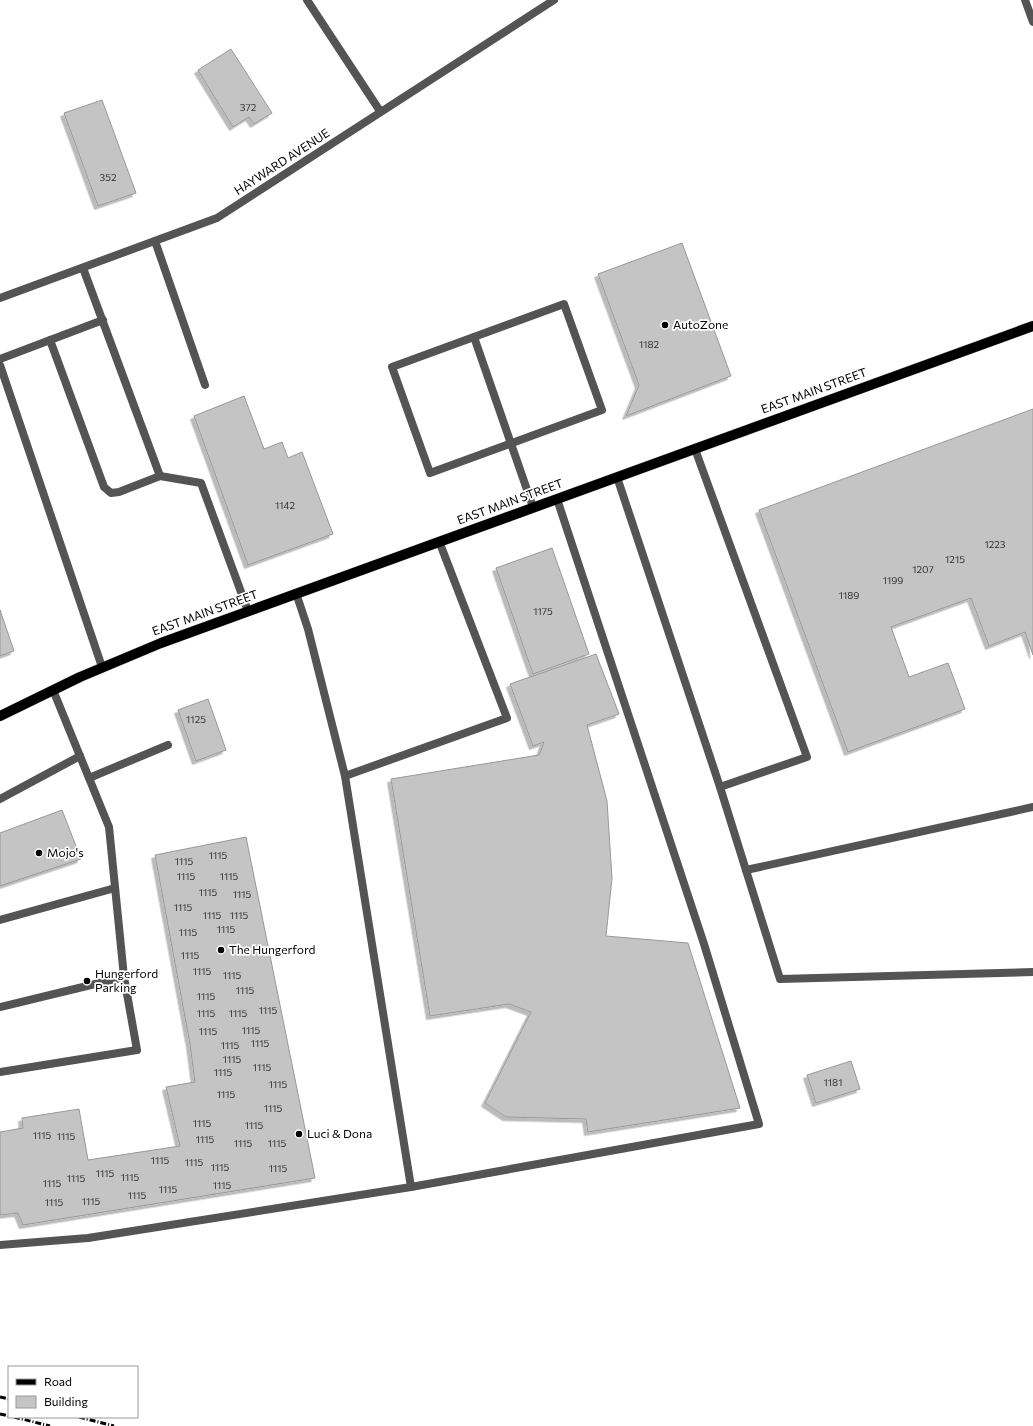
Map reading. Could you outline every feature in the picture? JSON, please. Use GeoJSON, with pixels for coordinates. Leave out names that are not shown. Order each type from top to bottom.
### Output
{"type":"FeatureCollection","features":[{"type":"Feature","properties":{"kind":"main road","name":"EAST MAIN STREET"},"geometry":{"type":"LineString","coordinates":[[0,716],[102,667],[161,643],[1033,326]]}},
{"type":"Feature","properties":{"kind":"street"},"geometry":{"type":"LineString","coordinates":[[307,0],[380,111]]}},
{"type":"Feature","properties":{"kind":"street","name":"HAYWARD AVENUE"},"geometry":{"type":"LineString","coordinates":[[0,298],[217,218],[380,111],[554,0]]}},
{"type":"Feature","properties":{"kind":"street"},"geometry":{"type":"LineString","coordinates":[[1025,0],[1033,22]]}},
{"type":"Feature","properties":{"kind":"street"},"geometry":{"type":"LineString","coordinates":[[155,241],[205,385]]}},
{"type":"Feature","properties":{"kind":"street"},"geometry":{"type":"LineString","coordinates":[[83,268],[160,476]]}},
{"type":"Feature","properties":{"kind":"street"},"geometry":{"type":"LineString","coordinates":[[564,304],[602,410],[510,444],[430,473],[392,367],[564,304]]}},
{"type":"Feature","properties":{"kind":"street"},"geometry":{"type":"LineString","coordinates":[[0,359],[103,320]]}},
{"type":"Feature","properties":{"kind":"street"},"geometry":{"type":"LineString","coordinates":[[474,337],[533,507]]}},
{"type":"Feature","properties":{"kind":"street"},"geometry":{"type":"LineString","coordinates":[[50,340],[104,487],[110,493],[119,492],[160,476],[201,483],[248,611]]}},
{"type":"Feature","properties":{"kind":"street"},"geometry":{"type":"LineString","coordinates":[[0,365],[102,667]]}},
{"type":"Feature","properties":{"kind":"street"},"geometry":{"type":"LineString","coordinates":[[695,449],[807,757],[720,787]]}},
{"type":"Feature","properties":{"kind":"street"},"geometry":{"type":"LineString","coordinates":[[617,477],[720,787],[780,979],[1033,972]]}},
{"type":"Feature","properties":{"kind":"street"},"geometry":{"type":"LineString","coordinates":[[0,1245],[88,1238],[411,1187],[759,1124],[704,944],[557,499]]}},
{"type":"Feature","properties":{"kind":"street"},"geometry":{"type":"LineString","coordinates":[[345,776],[507,718],[439,542]]}},
{"type":"Feature","properties":{"kind":"street"},"geometry":{"type":"LineString","coordinates":[[296,593],[308,629],[345,776],[411,1187]]}},
{"type":"Feature","properties":{"kind":"street"},"geometry":{"type":"LineString","coordinates":[[0,1072],[137,1050],[124,977],[109,828],[53,690]]}},
{"type":"Feature","properties":{"kind":"street"},"geometry":{"type":"LineString","coordinates":[[89,778],[168,745]]}},
{"type":"Feature","properties":{"kind":"street"},"geometry":{"type":"LineString","coordinates":[[0,799],[80,756]]}},
{"type":"Feature","properties":{"kind":"street"},"geometry":{"type":"LineString","coordinates":[[746,870],[1033,807]]}},
{"type":"Feature","properties":{"kind":"street"},"geometry":{"type":"LineString","coordinates":[[0,920],[115,888]]}},
{"type":"Feature","properties":{"kind":"street"},"geometry":{"type":"LineString","coordinates":[[0,1007],[124,977]]}},
{"type":"Feature","properties":{"kind":"building"},"geometry":{"type":"Polygon","coordinates":[[[231,49],[272,113],[254,124],[249,117],[233,127],[198,70],[231,49]]]}},
{"type":"Feature","properties":{"kind":"building"},"geometry":{"type":"Polygon","coordinates":[[[102,100],[136,193],[98,206],[64,113],[102,100]]]}},
{"type":"Feature","properties":{"kind":"building","name":"AutoZone"},"geometry":{"type":"Polygon","coordinates":[[[682,243],[731,376],[626,416],[639,385],[598,274],[682,243]]]}},
{"type":"Feature","properties":{"kind":"building"},"geometry":{"type":"Polygon","coordinates":[[[244,396],[264,449],[282,442],[288,458],[302,452],[333,534],[248,565],[194,416],[244,396]]]}},
{"type":"Feature","properties":{"kind":"building"},"geometry":{"type":"Polygon","coordinates":[[[1033,409],[1033,655],[1025,632],[989,646],[971,598],[891,627],[909,677],[948,663],[965,709],[848,752],[759,510],[1033,409]]]}},
{"type":"Feature","properties":{"kind":"building"},"geometry":{"type":"Polygon","coordinates":[[[552,548],[589,654],[533,674],[496,568],[552,548]]]}},
{"type":"Feature","properties":{"kind":"building"},"geometry":{"type":"Polygon","coordinates":[[[0,610],[14,651],[0,656],[0,610]]]}},
{"type":"Feature","properties":{"kind":"building"},"geometry":{"type":"Polygon","coordinates":[[[596,654],[619,714],[587,725],[607,801],[612,878],[606,936],[688,943],[740,1108],[588,1132],[586,1119],[506,1117],[485,1103],[531,1012],[509,1004],[430,1016],[391,779],[539,755],[544,742],[533,746],[510,684],[596,654]]]}},
{"type":"Feature","properties":{"kind":"building"},"geometry":{"type":"Polygon","coordinates":[[[208,699],[226,750],[196,761],[178,710],[208,699]]]}},
{"type":"Feature","properties":{"kind":"building","name":"Mojo's"},"geometry":{"type":"Polygon","coordinates":[[[62,810],[81,859],[0,886],[0,833],[62,810]]]}},
{"type":"Feature","properties":{"kind":"building","name":"The Hungerford"},"geometry":{"type":"Polygon","coordinates":[[[246,837],[315,1178],[23,1225],[18,1213],[0,1215],[0,1132],[23,1128],[22,1118],[79,1109],[88,1160],[180,1146],[166,1087],[195,1082],[190,1044],[155,855],[246,837]]]}},
{"type":"Feature","properties":{"kind":"building"},"geometry":{"type":"Polygon","coordinates":[[[851,1061],[860,1089],[816,1103],[807,1075],[851,1061]]]}},
{"type":"Feature","properties":{"kind":"railway"},"geometry":{"type":"LineString","coordinates":[[0,1397],[8,1399]]}},
{"type":"Feature","properties":{"kind":"railway"},"geometry":{"type":"LineString","coordinates":[[0,1414],[8,1416]]}},
{"type":"Feature","properties":{"kind":"railway"},"geometry":{"type":"LineString","coordinates":[[18,1418],[50,1426]]}},
{"type":"Feature","properties":{"kind":"railway"},"geometry":{"type":"LineString","coordinates":[[83,1418],[114,1426]]}},
{"type":"Feature","properties":{"kind":"place","name":"AutoZone"},"geometry":{"type":"Point","coordinates":[665,325]}},
{"type":"Feature","properties":{"kind":"place","name":"Mojo's"},"geometry":{"type":"Point","coordinates":[39,853]}},
{"type":"Feature","properties":{"kind":"place","name":"The Hungerford"},"geometry":{"type":"Point","coordinates":[221,950]}},
{"type":"Feature","properties":{"kind":"place","name":"Hungerford Parking"},"geometry":{"type":"Point","coordinates":[87,981]}},
{"type":"Feature","properties":{"kind":"place","name":"Luci & Dona"},"geometry":{"type":"Point","coordinates":[299,1134]}}]}
